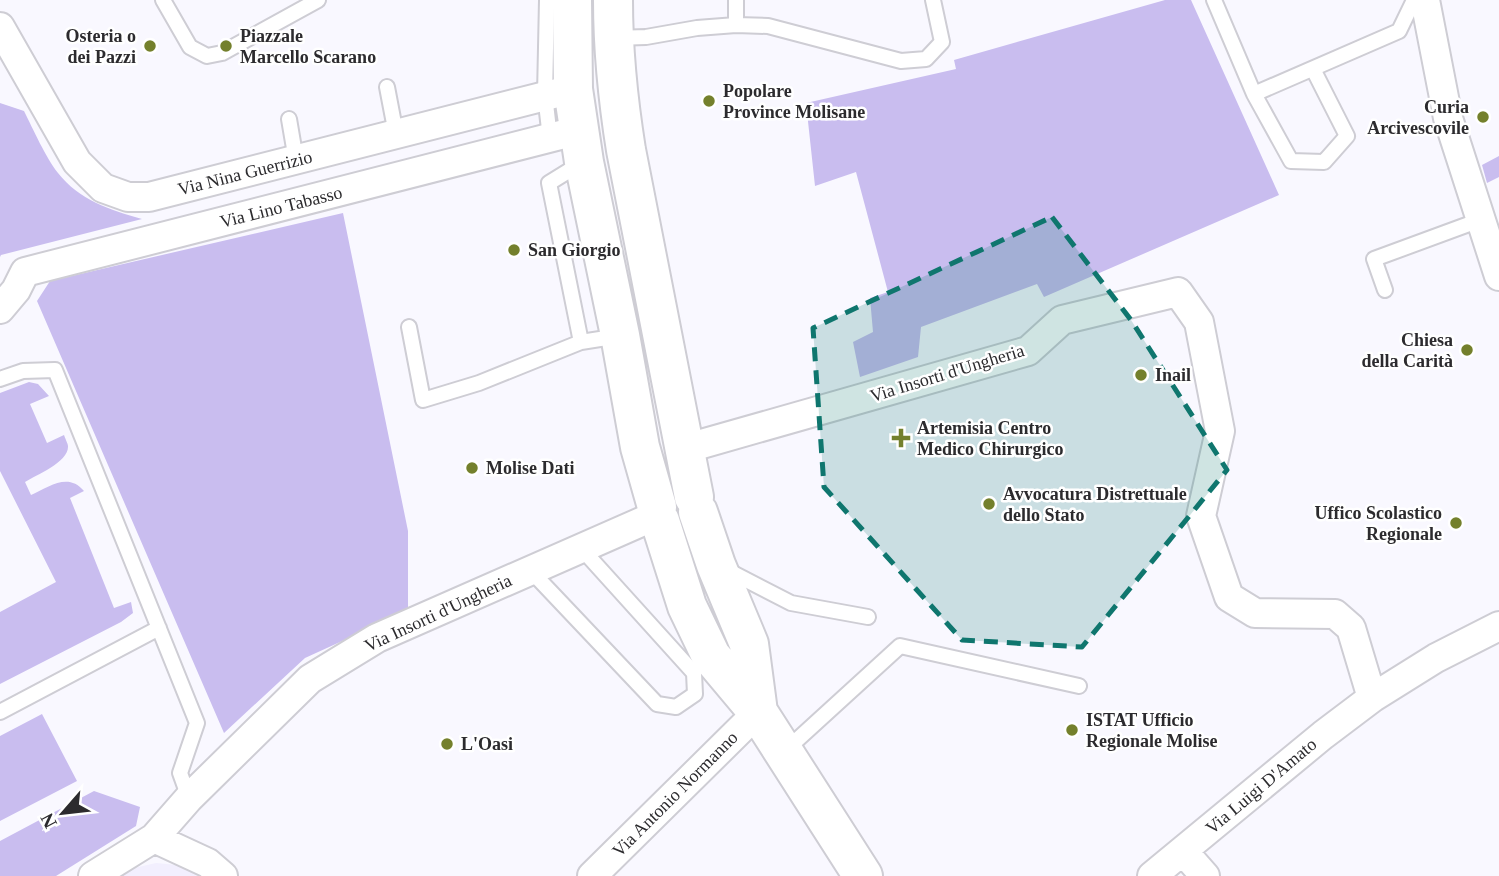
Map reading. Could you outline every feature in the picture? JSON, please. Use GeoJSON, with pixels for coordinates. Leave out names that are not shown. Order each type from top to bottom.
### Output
{"type":"FeatureCollection","features":[{"type":"Feature","properties":{"kind":"main road"},"geometry":{"type":"LineString","coordinates":[[572,0],[559,92],[620,335],[640,447],[702,665],[758,712],[863,876]]}},
{"type":"Feature","properties":{"kind":"main road"},"geometry":{"type":"LineString","coordinates":[[613,0],[618,98],[626,150],[684,449],[696,505],[716,565],[750,644],[758,712]]}},
{"type":"Feature","properties":{"kind":"main road"},"geometry":{"type":"LineString","coordinates":[[658,514],[663,495],[668,491],[683,489],[696,505]]}},
{"type":"Feature","properties":{"kind":"street"},"geometry":{"type":"LineString","coordinates":[[1425,0],[1448,118],[1499,276]]}},
{"type":"Feature","properties":{"kind":"street","name":"Via Nina Guerrizio"},"geometry":{"type":"LineString","coordinates":[[0,27],[77,162],[103,188],[128,197],[149,197],[559,92]]}},
{"type":"Feature","properties":{"kind":"street","name":"Via Lino Tabasso"},"geometry":{"type":"LineString","coordinates":[[0,309],[16,290],[25,272],[571,143]]}},
{"type":"Feature","properties":{"kind":"street","name":"Via Insorti d'Ungheria"},"geometry":{"type":"LineString","coordinates":[[684,449],[1028,351],[1062,320],[1178,292],[1199,322],[1220,431],[1201,516],[1229,597],[1255,613],[1335,614],[1351,628],[1371,698]]}},
{"type":"Feature","properties":{"kind":"street","name":"Via Insorti d'Ungheria"},"geometry":{"type":"LineString","coordinates":[[93,876],[154,838],[189,798],[310,679],[377,638],[658,514]]}},
{"type":"Feature","properties":{"kind":"street","name":"Via Luigi D'Amato"},"geometry":{"type":"LineString","coordinates":[[1152,876],[1371,698],[1436,658],[1499,626]]}},
{"type":"Feature","properties":{"kind":"street","name":"Via Antonio Normanno"},"geometry":{"type":"LineString","coordinates":[[592,876],[758,712]]}},
{"type":"Feature","properties":{"kind":"street"},"geometry":{"type":"LineString","coordinates":[[154,838],[210,871]]}},
{"type":"Feature","properties":{"kind":"street"},"geometry":{"type":"LineString","coordinates":[[1183,851],[1205,876]]}},
{"type":"Feature","properties":{"kind":"lane"},"geometry":{"type":"LineString","coordinates":[[163,0],[190,47],[207,56],[222,53],[318,0]]}},
{"type":"Feature","properties":{"kind":"lane"},"geometry":{"type":"LineString","coordinates":[[547,0],[559,92]]}},
{"type":"Feature","properties":{"kind":"lane"},"geometry":{"type":"LineString","coordinates":[[736,0],[736,25]]}},
{"type":"Feature","properties":{"kind":"lane"},"geometry":{"type":"LineString","coordinates":[[613,38],[646,37],[736,25],[768,26],[901,61],[926,60],[942,42],[933,0]]}},
{"type":"Feature","properties":{"kind":"lane"},"geometry":{"type":"LineString","coordinates":[[1214,0],[1254,94],[1292,161],[1324,162],[1347,136],[1313,69]]}},
{"type":"Feature","properties":{"kind":"lane"},"geometry":{"type":"LineString","coordinates":[[1254,94],[1399,31],[1414,0]]}},
{"type":"Feature","properties":{"kind":"lane"},"geometry":{"type":"LineString","coordinates":[[387,87],[396,134]]}},
{"type":"Feature","properties":{"kind":"lane"},"geometry":{"type":"LineString","coordinates":[[289,120],[296,159]]}},
{"type":"Feature","properties":{"kind":"lane"},"geometry":{"type":"LineString","coordinates":[[571,143],[549,183],[581,342]]}},
{"type":"Feature","properties":{"kind":"lane"},"geometry":{"type":"LineString","coordinates":[[1385,290],[1374,259],[1480,220]]}},
{"type":"Feature","properties":{"kind":"lane"},"geometry":{"type":"LineString","coordinates":[[409,327],[423,400],[480,383],[581,342],[620,335]]}},
{"type":"Feature","properties":{"kind":"lane"},"geometry":{"type":"LineString","coordinates":[[0,379],[23,371],[55,370],[197,723],[180,773],[189,798]]}},
{"type":"Feature","properties":{"kind":"lane"},"geometry":{"type":"LineString","coordinates":[[531,571],[657,704],[676,707],[695,694],[702,665],[582,548]]}},
{"type":"Feature","properties":{"kind":"lane"},"geometry":{"type":"LineString","coordinates":[[716,565],[791,603],[869,617]]}},
{"type":"Feature","properties":{"kind":"lane"},"geometry":{"type":"LineString","coordinates":[[0,712],[159,628]]}},
{"type":"Feature","properties":{"kind":"lane"},"geometry":{"type":"LineString","coordinates":[[785,751],[900,646],[1079,686]]}},
{"type":"Feature","properties":{"kind":"highlighted area"},"geometry":{"type":"Polygon","coordinates":[[[1052,217],[1131,320],[1227,470],[1082,647],[962,640],[824,487],[813,328],[1052,217]]]}},
{"type":"Feature","properties":{"kind":"shaded area"},"geometry":{"type":"Polygon","coordinates":[[[1165,0],[1191,0],[1279,195],[1044,297],[1037,284],[921,327],[918,357],[860,377],[853,342],[873,332],[870,298],[888,292],[856,172],[815,186],[806,103],[956,69],[954,60],[1165,0]]]}},
{"type":"Feature","properties":{"kind":"shaded area"},"geometry":{"type":"Polygon","coordinates":[[[0,103],[24,111],[53,167],[75,190],[107,208],[142,219],[0,257],[0,103]]]}},
{"type":"Feature","properties":{"kind":"shaded area"},"geometry":{"type":"Polygon","coordinates":[[[1499,156],[1499,177],[1487,183],[1482,165],[1499,156]]]}},
{"type":"Feature","properties":{"kind":"shaded area"},"geometry":{"type":"Polygon","coordinates":[[[343,213],[408,531],[408,611],[305,658],[224,733],[37,301],[50,281],[343,213]]]}},
{"type":"Feature","properties":{"kind":"shaded area"},"geometry":{"type":"Polygon","coordinates":[[[29,382],[38,384],[49,396],[30,404],[47,443],[64,435],[68,446],[67,452],[58,463],[25,482],[31,495],[51,485],[65,482],[72,482],[84,491],[70,498],[114,608],[131,602],[133,613],[121,622],[0,684],[0,612],[56,582],[0,471],[0,393],[29,382]]]}},
{"type":"Feature","properties":{"kind":"shaded area"},"geometry":{"type":"Polygon","coordinates":[[[42,714],[77,781],[0,821],[0,736],[42,714]]]}},
{"type":"Feature","properties":{"kind":"shaded area"},"geometry":{"type":"Polygon","coordinates":[[[94,791],[140,807],[136,826],[56,876],[0,876],[0,841],[94,791]]]}},
{"type":"Feature","properties":{"kind":"shaded area"},"geometry":{"type":"Polygon","coordinates":[[[156,863],[190,869],[198,876],[120,876],[134,868],[156,863]]]}},
{"type":"Feature","properties":{"kind":"place","name":"Osteria o dei Pazzi"},"geometry":{"type":"Point","coordinates":[150,46]}},
{"type":"Feature","properties":{"kind":"place","name":"Piazzale Marcello Scarano"},"geometry":{"type":"Point","coordinates":[226,46]}},
{"type":"Feature","properties":{"kind":"place","name":"Popolare Province Molisane"},"geometry":{"type":"Point","coordinates":[709,101]}},
{"type":"Feature","properties":{"kind":"place","name":"Curia Arcivescovile"},"geometry":{"type":"Point","coordinates":[1483,117]}},
{"type":"Feature","properties":{"kind":"place","name":"San Giorgio"},"geometry":{"type":"Point","coordinates":[514,250]}},
{"type":"Feature","properties":{"kind":"place","name":"Chiesa della Carità"},"geometry":{"type":"Point","coordinates":[1467,350]}},
{"type":"Feature","properties":{"kind":"place","name":"Inail"},"geometry":{"type":"Point","coordinates":[1141,375]}},
{"type":"Feature","properties":{"kind":"place","name":"Artemisia Centro Medico Chirurgico"},"geometry":{"type":"Point","coordinates":[901,438]}},
{"type":"Feature","properties":{"kind":"place","name":"Molise Dati"},"geometry":{"type":"Point","coordinates":[472,468]}},
{"type":"Feature","properties":{"kind":"place","name":"Avvocatura Distrettuale dello Stato"},"geometry":{"type":"Point","coordinates":[989,504]}},
{"type":"Feature","properties":{"kind":"place","name":"Uffico Scolastico Regionale"},"geometry":{"type":"Point","coordinates":[1456,523]}},
{"type":"Feature","properties":{"kind":"place","name":"ISTAT Ufficio Regionale Molise"},"geometry":{"type":"Point","coordinates":[1072,730]}},
{"type":"Feature","properties":{"kind":"place","name":"L'Oasi"},"geometry":{"type":"Point","coordinates":[447,744]}}]}
